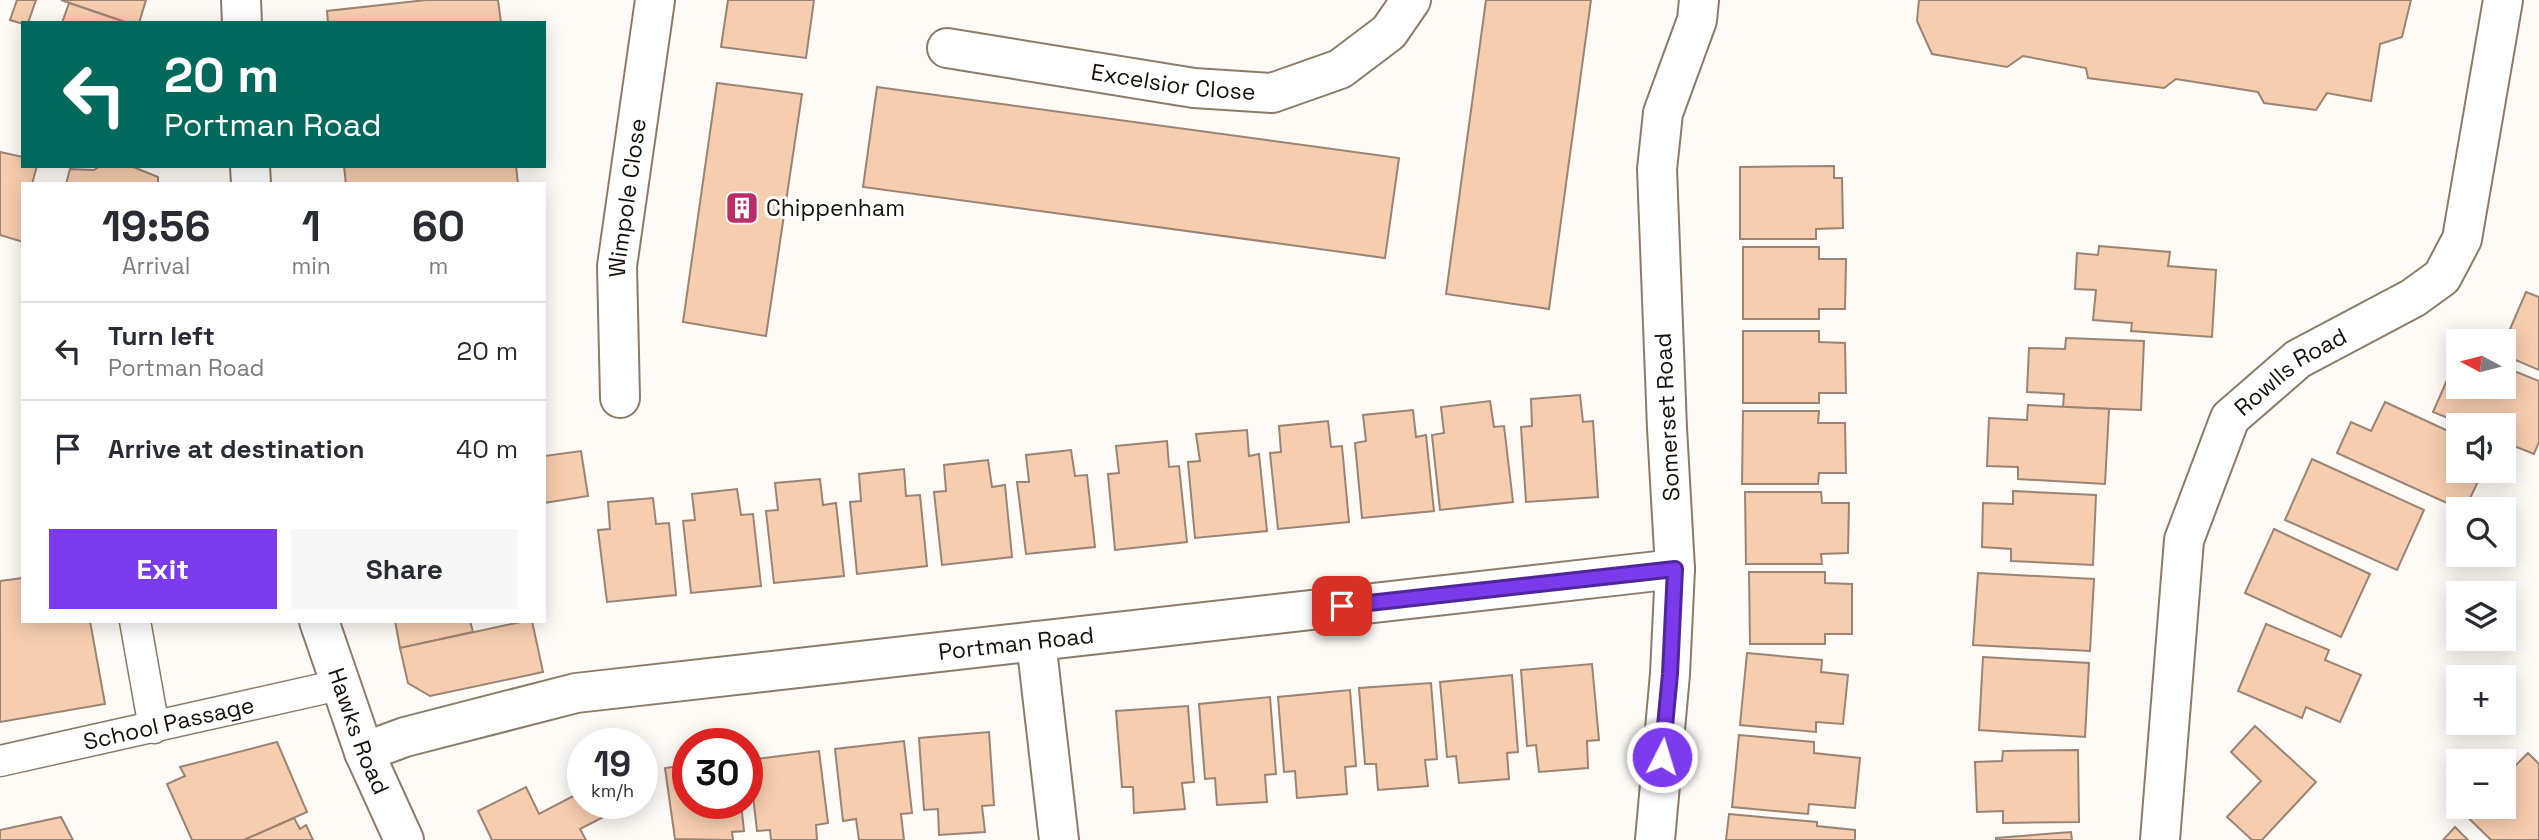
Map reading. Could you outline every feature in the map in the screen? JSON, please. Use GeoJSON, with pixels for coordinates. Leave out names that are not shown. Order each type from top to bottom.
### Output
{"type":"FeatureCollection","features":[{"type":"Feature","properties":{"kind":"street"},"geometry":{"type":"LineString","coordinates":[[241,0],[242,21]]}},
{"type":"Feature","properties":{"kind":"street","name":"Wimpole Close"},"geometry":{"type":"LineString","coordinates":[[621,398],[617,266],[655,0]]}},
{"type":"Feature","properties":{"kind":"street","name":"Excelsior Close"},"geometry":{"type":"LineString","coordinates":[[947,48],[1195,88],[1272,93],[1340,69],[1389,33],[1411,0]]}},
{"type":"Feature","properties":{"kind":"street","name":"Somerset Road"},"geometry":{"type":"LineString","coordinates":[[1654,840],[1670,674],[1675,569],[1657,169],[1663,113],[1697,20],[1699,0]]}},
{"type":"Feature","properties":{"kind":"street","name":"Rowlls Road"},"geometry":{"type":"LineString","coordinates":[[2160,840],[2184,540],[2230,418],[2298,359],[2413,298],[2442,276],[2462,239],[2503,0]]}},
{"type":"Feature","properties":{"kind":"street","name":"Portman Road"},"geometry":{"type":"LineString","coordinates":[[364,752],[405,737],[576,693],[1675,569]]}},
{"type":"Feature","properties":{"kind":"street","name":"Hawks Road"},"geometry":{"type":"LineString","coordinates":[[320,623],[364,752],[404,840]]}},
{"type":"Feature","properties":{"kind":"street"},"geometry":{"type":"LineString","coordinates":[[1036,641],[1059,840]]}},
{"type":"Feature","properties":{"kind":"lane"},"geometry":{"type":"LineString","coordinates":[[135,623],[154,728]]}},
{"type":"Feature","properties":{"kind":"lane","name":"School Passage"},"geometry":{"type":"LineString","coordinates":[[0,761],[339,685]]}},
{"type":"Feature","properties":{"kind":"building"},"geometry":{"type":"Polygon","coordinates":[[[17,0],[36,0],[29,21],[21,21],[21,23],[10,20],[17,0]]]}},
{"type":"Feature","properties":{"kind":"building"},"geometry":{"type":"Polygon","coordinates":[[[61,0],[146,0],[140,21],[122,21],[61,0]]]}},
{"type":"Feature","properties":{"kind":"building"},"geometry":{"type":"Polygon","coordinates":[[[426,0],[498,0],[501,21],[328,21],[327,11],[426,0]]]}},
{"type":"Feature","properties":{"kind":"building"},"geometry":{"type":"Polygon","coordinates":[[[728,0],[814,0],[806,58],[721,47],[728,0]]]}},
{"type":"Feature","properties":{"kind":"building"},"geometry":{"type":"Polygon","coordinates":[[[1486,0],[1591,0],[1549,309],[1446,294],[1486,0]]]}},
{"type":"Feature","properties":{"kind":"building"},"geometry":{"type":"Polygon","coordinates":[[[1919,0],[2411,0],[2402,37],[2380,44],[2371,101],[2327,93],[2316,110],[2264,103],[2258,92],[2176,79],[2164,88],[2088,78],[2086,68],[2023,56],[2007,67],[1932,54],[1917,21],[1919,0]]]}},
{"type":"Feature","properties":{"kind":"building"},"geometry":{"type":"Polygon","coordinates":[[[69,3],[122,21],[63,21],[69,3]]]}},
{"type":"Feature","properties":{"kind":"building","name":"Chippenham"},"geometry":{"type":"Polygon","coordinates":[[[717,83],[802,94],[766,336],[683,322],[717,83]]]}},
{"type":"Feature","properties":{"kind":"building"},"geometry":{"type":"Polygon","coordinates":[[[877,87],[1399,158],[1385,258],[863,187],[877,87]]]}},
{"type":"Feature","properties":{"kind":"building"},"geometry":{"type":"Polygon","coordinates":[[[0,152],[21,157],[21,168],[36,168],[33,182],[21,182],[21,241],[0,235],[0,152]]]}},
{"type":"Feature","properties":{"kind":"building"},"geometry":{"type":"Polygon","coordinates":[[[1834,166],[1834,178],[1842,178],[1843,228],[1816,229],[1816,239],[1740,239],[1740,167],[1834,166]]]}},
{"type":"Feature","properties":{"kind":"building"},"geometry":{"type":"Polygon","coordinates":[[[136,168],[158,177],[158,182],[67,182],[70,169],[136,168]]]}},
{"type":"Feature","properties":{"kind":"building"},"geometry":{"type":"Polygon","coordinates":[[[344,168],[516,168],[518,182],[346,182],[344,168]]]}},
{"type":"Feature","properties":{"kind":"building"},"geometry":{"type":"Polygon","coordinates":[[[2099,246],[2170,252],[2168,266],[2216,270],[2212,337],[2131,331],[2132,323],[2093,320],[2096,290],[2075,289],[2077,253],[2098,255],[2099,246]]]}},
{"type":"Feature","properties":{"kind":"building"},"geometry":{"type":"Polygon","coordinates":[[[1743,247],[1819,247],[1819,259],[1846,259],[1845,309],[1819,309],[1819,319],[1743,319],[1743,247]]]}},
{"type":"Feature","properties":{"kind":"building"},"geometry":{"type":"Polygon","coordinates":[[[2526,292],[2539,297],[2539,370],[2516,360],[2516,329],[2510,329],[2526,292]]]}},
{"type":"Feature","properties":{"kind":"building"},"geometry":{"type":"Polygon","coordinates":[[[1743,331],[1819,331],[1819,342],[1845,343],[1846,393],[1819,393],[1819,403],[1743,403],[1743,331]]]}},
{"type":"Feature","properties":{"kind":"building"},"geometry":{"type":"Polygon","coordinates":[[[2066,338],[2144,341],[2141,410],[2063,407],[2064,394],[2027,392],[2029,348],[2065,349],[2066,338]]]}},
{"type":"Feature","properties":{"kind":"building"},"geometry":{"type":"Polygon","coordinates":[[[2516,372],[2539,381],[2539,442],[2534,454],[2516,447],[2516,413],[2446,413],[2446,417],[2433,412],[2446,382],[2446,399],[2516,399],[2516,372]]]}},
{"type":"Feature","properties":{"kind":"building"},"geometry":{"type":"Polygon","coordinates":[[[1580,395],[1583,422],[1593,421],[1598,497],[1526,502],[1521,427],[1532,426],[1531,399],[1580,395]]]}},
{"type":"Feature","properties":{"kind":"building"},"geometry":{"type":"Polygon","coordinates":[[[1490,401],[1494,427],[1504,426],[1513,502],[1440,510],[1432,435],[1444,433],[1441,407],[1490,401]]]}},
{"type":"Feature","properties":{"kind":"building"},"geometry":{"type":"Polygon","coordinates":[[[2385,402],[2446,430],[2446,483],[2477,483],[2471,497],[2446,497],[2446,503],[2337,453],[2351,422],[2371,431],[2385,402]]]}},
{"type":"Feature","properties":{"kind":"building"},"geometry":{"type":"Polygon","coordinates":[[[2028,405],[2109,409],[2105,484],[2018,479],[2018,467],[1987,466],[1989,418],[2027,420],[2028,405]]]}},
{"type":"Feature","properties":{"kind":"building"},"geometry":{"type":"Polygon","coordinates":[[[1413,410],[1416,437],[1426,435],[1434,511],[1362,518],[1355,443],[1366,441],[1363,415],[1413,410]]]}},
{"type":"Feature","properties":{"kind":"building"},"geometry":{"type":"Polygon","coordinates":[[[1743,411],[1819,411],[1818,423],[1845,423],[1846,473],[1819,473],[1818,484],[1742,484],[1743,411]]]}},
{"type":"Feature","properties":{"kind":"building"},"geometry":{"type":"Polygon","coordinates":[[[1328,421],[1331,447],[1342,446],[1349,522],[1278,529],[1270,453],[1281,452],[1279,426],[1328,421]]]}},
{"type":"Feature","properties":{"kind":"building"},"geometry":{"type":"Polygon","coordinates":[[[1247,430],[1249,456],[1259,454],[1267,531],[1195,538],[1188,462],[1200,461],[1196,434],[1247,430]]]}},
{"type":"Feature","properties":{"kind":"building"},"geometry":{"type":"Polygon","coordinates":[[[1167,441],[1169,467],[1179,466],[1187,542],[1115,550],[1108,474],[1119,473],[1116,446],[1167,441]]]}},
{"type":"Feature","properties":{"kind":"building"},"geometry":{"type":"Polygon","coordinates":[[[1071,450],[1075,476],[1087,475],[1095,547],[1026,554],[1017,482],[1029,482],[1026,455],[1071,450]]]}},
{"type":"Feature","properties":{"kind":"building"},"geometry":{"type":"Polygon","coordinates":[[[581,451],[588,496],[546,503],[546,456],[581,451]]]}},
{"type":"Feature","properties":{"kind":"building"},"geometry":{"type":"Polygon","coordinates":[[[2312,459],[2424,510],[2397,570],[2285,520],[2312,459]]]}},
{"type":"Feature","properties":{"kind":"building"},"geometry":{"type":"Polygon","coordinates":[[[988,460],[992,487],[1005,485],[1012,557],[942,565],[934,492],[946,491],[944,465],[988,460]]]}},
{"type":"Feature","properties":{"kind":"building"},"geometry":{"type":"Polygon","coordinates":[[[904,469],[906,496],[920,495],[927,566],[857,574],[850,502],[861,501],[859,474],[904,469]]]}},
{"type":"Feature","properties":{"kind":"building"},"geometry":{"type":"Polygon","coordinates":[[[820,479],[823,505],[836,503],[844,576],[774,583],[766,511],[778,510],[775,483],[820,479]]]}},
{"type":"Feature","properties":{"kind":"building"},"geometry":{"type":"Polygon","coordinates":[[[737,489],[741,515],[753,514],[761,586],[691,593],[683,521],[695,520],[692,494],[737,489]]]}},
{"type":"Feature","properties":{"kind":"building"},"geometry":{"type":"Polygon","coordinates":[[[2013,491],[2096,495],[2093,565],[2011,561],[2011,549],[1982,547],[1983,503],[2013,504],[2013,491]]]}},
{"type":"Feature","properties":{"kind":"building"},"geometry":{"type":"Polygon","coordinates":[[[1745,492],[1821,492],[1822,503],[1849,503],[1848,553],[1821,554],[1822,564],[1746,564],[1745,492]]]}},
{"type":"Feature","properties":{"kind":"building"},"geometry":{"type":"Polygon","coordinates":[[[653,498],[656,524],[669,523],[676,595],[607,602],[598,530],[610,529],[608,502],[653,498]]]}},
{"type":"Feature","properties":{"kind":"building"},"geometry":{"type":"Polygon","coordinates":[[[2274,529],[2370,574],[2341,637],[2245,593],[2274,529]]]}},
{"type":"Feature","properties":{"kind":"building"},"geometry":{"type":"Polygon","coordinates":[[[1749,572],[1825,572],[1825,583],[1852,584],[1852,634],[1825,634],[1825,644],[1750,644],[1749,572]]]}},
{"type":"Feature","properties":{"kind":"building"},"geometry":{"type":"Polygon","coordinates":[[[1978,573],[2094,579],[2090,651],[1973,645],[1978,573]]]}},
{"type":"Feature","properties":{"kind":"building"},"geometry":{"type":"Polygon","coordinates":[[[21,578],[21,623],[90,623],[105,704],[0,722],[0,581],[21,578]]]}},
{"type":"Feature","properties":{"kind":"building"},"geometry":{"type":"Polygon","coordinates":[[[395,623],[471,623],[473,632],[400,648],[395,623]]]}},
{"type":"Feature","properties":{"kind":"building"},"geometry":{"type":"Polygon","coordinates":[[[516,623],[532,623],[543,672],[430,696],[408,683],[400,648],[516,623]]]}},
{"type":"Feature","properties":{"kind":"building"},"geometry":{"type":"Polygon","coordinates":[[[2266,624],[2329,650],[2325,660],[2361,675],[2340,722],[2306,707],[2302,718],[2238,691],[2266,624]]]}},
{"type":"Feature","properties":{"kind":"building"},"geometry":{"type":"Polygon","coordinates":[[[1747,653],[1822,660],[1821,672],[1848,675],[1843,724],[1816,722],[1816,732],[1740,725],[1747,653]]]}},
{"type":"Feature","properties":{"kind":"building"},"geometry":{"type":"Polygon","coordinates":[[[1983,657],[2089,663],[2085,737],[1979,730],[1983,657]]]}},
{"type":"Feature","properties":{"kind":"building"},"geometry":{"type":"Polygon","coordinates":[[[1592,664],[1599,740],[1587,741],[1588,768],[1539,772],[1536,745],[1527,746],[1521,670],[1592,664]]]}},
{"type":"Feature","properties":{"kind":"building"},"geometry":{"type":"Polygon","coordinates":[[[1512,675],[1518,752],[1507,753],[1509,779],[1459,783],[1456,756],[1447,757],[1440,682],[1512,675]]]}},
{"type":"Feature","properties":{"kind":"building"},"geometry":{"type":"Polygon","coordinates":[[[1431,683],[1437,759],[1425,760],[1428,786],[1378,790],[1376,764],[1365,764],[1359,688],[1431,683]]]}},
{"type":"Feature","properties":{"kind":"building"},"geometry":{"type":"Polygon","coordinates":[[[1350,690],[1356,766],[1345,767],[1347,794],[1297,798],[1295,771],[1284,772],[1278,697],[1350,690]]]}},
{"type":"Feature","properties":{"kind":"building"},"geometry":{"type":"Polygon","coordinates":[[[1270,697],[1276,774],[1265,775],[1267,802],[1217,805],[1215,778],[1205,779],[1199,704],[1270,697]]]}},
{"type":"Feature","properties":{"kind":"building"},"geometry":{"type":"Polygon","coordinates":[[[1188,706],[1194,782],[1182,783],[1185,809],[1134,813],[1133,787],[1122,787],[1116,711],[1188,706]]]}},
{"type":"Feature","properties":{"kind":"building"},"geometry":{"type":"Polygon","coordinates":[[[2255,726],[2316,782],[2262,840],[2252,840],[2227,817],[2261,781],[2231,752],[2255,726]]]}},
{"type":"Feature","properties":{"kind":"building"},"geometry":{"type":"Polygon","coordinates":[[[989,732],[994,805],[982,806],[985,832],[939,835],[938,809],[924,810],[919,738],[989,732]]]}},
{"type":"Feature","properties":{"kind":"building"},"geometry":{"type":"Polygon","coordinates":[[[1739,735],[1814,742],[1814,753],[1860,758],[1855,808],[1809,804],[1808,814],[1732,807],[1739,735]]]}},
{"type":"Feature","properties":{"kind":"building"},"geometry":{"type":"Polygon","coordinates":[[[904,741],[912,813],[901,814],[904,840],[859,840],[856,819],[843,821],[835,749],[904,741]]]}},
{"type":"Feature","properties":{"kind":"building"},"geometry":{"type":"Polygon","coordinates":[[[277,742],[307,812],[244,840],[192,840],[167,784],[185,776],[180,767],[277,742]]]}},
{"type":"Feature","properties":{"kind":"building"},"geometry":{"type":"Polygon","coordinates":[[[2078,750],[2079,822],[2003,823],[2003,811],[1977,812],[1975,762],[2002,761],[2003,751],[2078,750]]]}},
{"type":"Feature","properties":{"kind":"building"},"geometry":{"type":"Polygon","coordinates":[[[819,751],[828,823],[816,825],[817,840],[771,840],[770,830],[757,831],[756,819],[763,819],[763,758],[819,751]]]}},
{"type":"Feature","properties":{"kind":"building"},"geometry":{"type":"Polygon","coordinates":[[[2528,753],[2539,764],[2539,840],[2491,840],[2469,819],[2516,819],[2516,765],[2528,753]]]}},
{"type":"Feature","properties":{"kind":"building"},"geometry":{"type":"Polygon","coordinates":[[[672,767],[672,818],[665,768],[672,767]]]}},
{"type":"Feature","properties":{"kind":"building"},"geometry":{"type":"Polygon","coordinates":[[[526,787],[539,814],[567,799],[567,819],[599,819],[580,829],[586,840],[492,840],[478,811],[526,787]]]}},
{"type":"Feature","properties":{"kind":"building"},"geometry":{"type":"Polygon","coordinates":[[[1729,814],[1817,822],[1817,826],[1855,830],[1855,840],[1726,840],[1729,814]]]}},
{"type":"Feature","properties":{"kind":"building"},"geometry":{"type":"Polygon","coordinates":[[[61,817],[73,840],[0,840],[0,830],[61,817]]]}},
{"type":"Feature","properties":{"kind":"building"},"geometry":{"type":"Polygon","coordinates":[[[294,818],[300,829],[306,825],[313,840],[244,840],[294,818]]]}},
{"type":"Feature","properties":{"kind":"building"},"geometry":{"type":"Polygon","coordinates":[[[672,819],[743,819],[744,831],[732,832],[733,840],[675,839],[672,819]]]}},
{"type":"Feature","properties":{"kind":"building"},"geometry":{"type":"Polygon","coordinates":[[[2455,827],[2468,840],[2443,840],[2455,827]]]}},
{"type":"Feature","properties":{"kind":"building"},"geometry":{"type":"Polygon","coordinates":[[[2071,832],[2072,840],[1996,840],[1996,838],[2071,832]]]}},
{"type":"Feature","properties":{"kind":"place","name":"Chippenham"},"geometry":{"type":"Point","coordinates":[742,208]}},
{"type":"Feature","properties":{"kind":"route"},"geometry":{"type":"LineString","coordinates":[[1342,606],[1675,569],[1670,674],[1662,757]]}}]}
